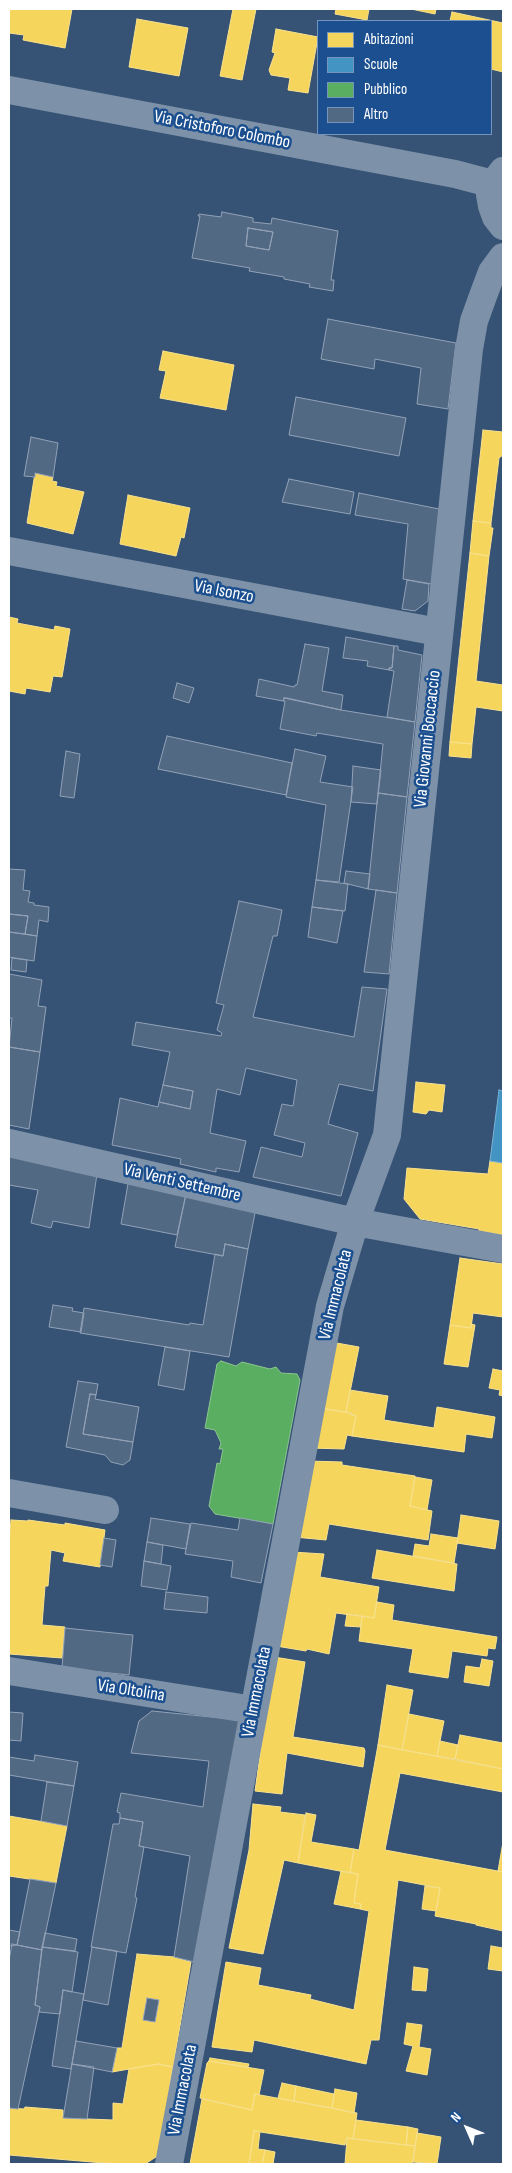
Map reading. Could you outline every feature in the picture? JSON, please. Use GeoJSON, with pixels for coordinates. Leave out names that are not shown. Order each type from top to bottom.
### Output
{"type":"FeatureCollection","features":[{"type":"Feature","properties":{"kind":"street","name":"Via Cristoforo Colombo"},"geometry":{"type":"LineString","coordinates":[[9,90],[455,174],[498,177],[490,195],[496,217],[503,226]]}},
{"type":"Feature","properties":{"kind":"street","name":"Via Giovanni Boccaccio"},"geometry":{"type":"LineString","coordinates":[[355,1222],[388,1135],[438,632],[469,349],[474,321],[483,296],[492,272],[503,257]]}},
{"type":"Feature","properties":{"kind":"street","name":"Via Isonzo"},"geometry":{"type":"LineString","coordinates":[[9,552],[438,632]]}},
{"type":"Feature","properties":{"kind":"street","name":"Via Venti Settembre"},"geometry":{"type":"LineString","coordinates":[[9,1143],[355,1222],[503,1249]]}},
{"type":"Feature","properties":{"kind":"street","name":"Via Immacolata"},"geometry":{"type":"LineString","coordinates":[[169,2164],[330,1306],[355,1222]]}},
{"type":"Feature","properties":{"kind":"street"},"geometry":{"type":"LineString","coordinates":[[9,1493],[105,1510]]}},
{"type":"Feature","properties":{"kind":"street","name":"Via Oltolina"},"geometry":{"type":"LineString","coordinates":[[9,1671],[254,1710]]}},
{"type":"Feature","properties":{"kind":"building: Abitazioni"},"geometry":{"type":"Polygon","coordinates":[[[9,9],[72,9],[65,48],[23,40],[24,35],[9,33],[9,9]]]}},
{"type":"Feature","properties":{"kind":"building: Abitazioni"},"geometry":{"type":"Polygon","coordinates":[[[233,9],[256,9],[242,80],[220,76],[233,9]]]}},
{"type":"Feature","properties":{"kind":"building: Abitazioni"},"geometry":{"type":"Polygon","coordinates":[[[336,9],[369,9],[367,20],[335,14],[336,9]]]}},
{"type":"Feature","properties":{"kind":"building: Abitazioni"},"geometry":{"type":"Polygon","coordinates":[[[411,9],[436,9],[435,14],[411,9]]]}},
{"type":"Feature","properties":{"kind":"building: Abitazioni"},"geometry":{"type":"Polygon","coordinates":[[[452,12],[489,20],[450,20],[452,12]]]}},
{"type":"Feature","properties":{"kind":"building: Abitazioni"},"geometry":{"type":"Polygon","coordinates":[[[137,19],[188,28],[179,76],[129,67],[137,19]]]}},
{"type":"Feature","properties":{"kind":"building: Abitazioni"},"geometry":{"type":"Polygon","coordinates":[[[492,21],[503,23],[503,72],[492,69],[492,21]]]}},
{"type":"Feature","properties":{"kind":"building: Abitazioni"},"geometry":{"type":"Polygon","coordinates":[[[276,29],[317,37],[308,93],[288,90],[290,78],[271,75],[269,70],[275,53],[272,52],[276,29]]]}},
{"type":"Feature","properties":{"kind":"building: Abitazioni"},"geometry":{"type":"Polygon","coordinates":[[[163,351],[234,365],[226,410],[160,398],[166,371],[159,370],[163,351]]]}},
{"type":"Feature","properties":{"kind":"building: Abitazioni"},"geometry":{"type":"Polygon","coordinates":[[[483,430],[503,432],[503,455],[499,458],[491,523],[473,521],[483,430]]]}},
{"type":"Feature","properties":{"kind":"building: Abitazioni"},"geometry":{"type":"Polygon","coordinates":[[[35,473],[53,477],[52,481],[57,482],[56,486],[84,492],[73,534],[27,523],[35,473]]]}},
{"type":"Feature","properties":{"kind":"building: Abitazioni"},"geometry":{"type":"Polygon","coordinates":[[[128,495],[190,508],[184,538],[181,537],[176,556],[120,544],[128,495]]]}},
{"type":"Feature","properties":{"kind":"building: Abitazioni"},"geometry":{"type":"Polygon","coordinates":[[[473,521],[491,523],[491,528],[493,528],[489,556],[470,553],[473,521]]]}},
{"type":"Feature","properties":{"kind":"building: Abitazioni"},"geometry":{"type":"Polygon","coordinates":[[[470,553],[489,556],[476,681],[503,685],[503,711],[476,707],[472,744],[450,742],[470,553]]]}},
{"type":"Feature","properties":{"kind":"building: Abitazioni"},"geometry":{"type":"Polygon","coordinates":[[[9,617],[18,619],[17,623],[54,630],[55,626],[70,629],[62,677],[53,676],[50,692],[26,688],[25,694],[9,691],[9,617]]]}},
{"type":"Feature","properties":{"kind":"building: Abitazioni"},"geometry":{"type":"Polygon","coordinates":[[[450,742],[472,744],[471,758],[449,756],[450,742]]]}},
{"type":"Feature","properties":{"kind":"building: Abitazioni"},"geometry":{"type":"Polygon","coordinates":[[[416,1082],[445,1085],[442,1112],[429,1110],[426,1114],[413,1112],[416,1082]]]}},
{"type":"Feature","properties":{"kind":"building: Abitazioni"},"geometry":{"type":"Polygon","coordinates":[[[490,1161],[503,1163],[503,1235],[420,1219],[404,1199],[407,1168],[488,1174],[490,1161]]]}},
{"type":"Feature","properties":{"kind":"building: Abitazioni"},"geometry":{"type":"Polygon","coordinates":[[[460,1258],[503,1264],[503,1317],[473,1313],[471,1328],[450,1325],[460,1258]]]}},
{"type":"Feature","properties":{"kind":"building: Abitazioni"},"geometry":{"type":"Polygon","coordinates":[[[471,1324],[475,1325],[468,1367],[444,1364],[450,1325],[471,1328],[471,1324]]]}},
{"type":"Feature","properties":{"kind":"building: Abitazioni"},"geometry":{"type":"Polygon","coordinates":[[[331,1342],[359,1347],[346,1412],[319,1408],[331,1342]]]}},
{"type":"Feature","properties":{"kind":"building: Abitazioni"},"geometry":{"type":"Polygon","coordinates":[[[493,1369],[503,1371],[503,1396],[499,1395],[500,1390],[489,1388],[493,1369]]]}},
{"type":"Feature","properties":{"kind":"building: Abitazioni"},"geometry":{"type":"Polygon","coordinates":[[[350,1390],[388,1396],[384,1420],[434,1428],[437,1407],[495,1417],[492,1438],[466,1434],[464,1452],[352,1436],[356,1416],[346,1412],[350,1390]]]}},
{"type":"Feature","properties":{"kind":"building: Abitazioni"},"geometry":{"type":"Polygon","coordinates":[[[318,1408],[351,1413],[351,1415],[356,1416],[352,1436],[347,1435],[344,1449],[310,1448],[318,1408]]]}},
{"type":"Feature","properties":{"kind":"building: Abitazioni"},"geometry":{"type":"Polygon","coordinates":[[[308,1461],[342,1462],[342,1465],[415,1476],[410,1506],[432,1511],[428,1540],[329,1524],[326,1540],[294,1537],[308,1461]]]}},
{"type":"Feature","properties":{"kind":"building: Abitazioni"},"geometry":{"type":"Polygon","coordinates":[[[415,1477],[432,1480],[427,1510],[410,1506],[415,1477]]]}},
{"type":"Feature","properties":{"kind":"building: Abitazioni"},"geometry":{"type":"Polygon","coordinates":[[[461,1515],[499,1521],[495,1549],[457,1543],[461,1515]]]}},
{"type":"Feature","properties":{"kind":"building: Abitazioni"},"geometry":{"type":"Polygon","coordinates":[[[11,1520],[28,1520],[65,1525],[65,1523],[105,1530],[100,1567],[63,1561],[65,1553],[51,1550],[48,1586],[45,1586],[42,1625],[65,1627],[62,1658],[9,1654],[9,1543],[11,1520]]]}},
{"type":"Feature","properties":{"kind":"building: Abitazioni"},"geometry":{"type":"Polygon","coordinates":[[[431,1534],[458,1538],[454,1563],[413,1556],[415,1544],[429,1546],[431,1534]]]}},
{"type":"Feature","properties":{"kind":"building: Abitazioni"},"geometry":{"type":"Polygon","coordinates":[[[377,1550],[457,1564],[454,1591],[372,1578],[377,1550]]]}},
{"type":"Feature","properties":{"kind":"building: Abitazioni"},"geometry":{"type":"Polygon","coordinates":[[[292,1552],[324,1554],[320,1577],[379,1587],[374,1618],[336,1613],[329,1654],[307,1649],[306,1651],[276,1646],[292,1552]]]}},
{"type":"Feature","properties":{"kind":"building: Abitazioni"},"geometry":{"type":"Polygon","coordinates":[[[377,1602],[394,1605],[392,1620],[497,1637],[495,1649],[488,1648],[487,1656],[452,1651],[448,1678],[409,1672],[413,1649],[359,1641],[362,1616],[374,1618],[377,1602]]]}},
{"type":"Feature","properties":{"kind":"building: Abitazioni"},"geometry":{"type":"Polygon","coordinates":[[[347,1614],[362,1616],[361,1627],[345,1626],[347,1614]]]}},
{"type":"Feature","properties":{"kind":"building: Abitazioni"},"geometry":{"type":"Polygon","coordinates":[[[274,1657],[305,1662],[293,1737],[364,1748],[363,1767],[287,1753],[282,1794],[255,1791],[274,1657]]]}},
{"type":"Feature","properties":{"kind":"building: Abitazioni"},"geometry":{"type":"Polygon","coordinates":[[[482,1659],[493,1661],[489,1686],[464,1682],[466,1666],[480,1668],[482,1659]]]}},
{"type":"Feature","properties":{"kind":"building: Abitazioni"},"geometry":{"type":"Polygon","coordinates":[[[387,1685],[413,1690],[402,1750],[378,1745],[387,1685]]]}},
{"type":"Feature","properties":{"kind":"building: Abitazioni"},"geometry":{"type":"Polygon","coordinates":[[[409,1714],[444,1721],[437,1756],[402,1750],[409,1714]]]}},
{"type":"Feature","properties":{"kind":"building: Abitazioni"},"geometry":{"type":"Polygon","coordinates":[[[460,1735],[503,1743],[503,1769],[455,1759],[460,1735]]]}},
{"type":"Feature","properties":{"kind":"building: Abitazioni"},"geometry":{"type":"Polygon","coordinates":[[[440,1741],[458,1745],[455,1759],[437,1756],[440,1741]]]}},
{"type":"Feature","properties":{"kind":"building: Abitazioni"},"geometry":{"type":"Polygon","coordinates":[[[378,1745],[503,1769],[503,1792],[400,1773],[385,1850],[503,1872],[503,1931],[435,1916],[440,1888],[398,1880],[379,2040],[371,2040],[366,2064],[254,2040],[252,2052],[212,2047],[226,1962],[261,1968],[258,1985],[311,1995],[310,1999],[354,2010],[369,1911],[360,1909],[361,1904],[354,1903],[358,1874],[350,1873],[354,1849],[359,1850],[378,1745]]]}},
{"type":"Feature","properties":{"kind":"building: Abitazioni"},"geometry":{"type":"Polygon","coordinates":[[[253,1804],[281,1807],[280,1812],[305,1815],[298,1863],[284,1860],[263,1954],[229,1948],[249,1850],[253,1804]]]}},
{"type":"Feature","properties":{"kind":"building: Abitazioni"},"geometry":{"type":"Polygon","coordinates":[[[306,1813],[316,1815],[311,1842],[354,1849],[350,1873],[298,1863],[306,1813]]]}},
{"type":"Feature","properties":{"kind":"building: Abitazioni"},"geometry":{"type":"Polygon","coordinates":[[[9,1816],[67,1826],[56,1883],[9,1876],[9,1816]]]}},
{"type":"Feature","properties":{"kind":"building: Abitazioni"},"geometry":{"type":"Polygon","coordinates":[[[503,1842],[503,1872],[498,1871],[503,1842]]]}},
{"type":"Feature","properties":{"kind":"building: Abitazioni"},"geometry":{"type":"Polygon","coordinates":[[[341,1871],[358,1874],[354,1903],[361,1904],[360,1909],[334,1904],[341,1871]]]}},
{"type":"Feature","properties":{"kind":"building: Abitazioni"},"geometry":{"type":"Polygon","coordinates":[[[425,1886],[440,1888],[436,1911],[422,1909],[425,1886]]]}},
{"type":"Feature","properties":{"kind":"building: Abitazioni"},"geometry":{"type":"Polygon","coordinates":[[[491,1946],[503,1948],[503,1971],[488,1969],[491,1946]]]}},
{"type":"Feature","properties":{"kind":"building: Abitazioni"},"geometry":{"type":"Polygon","coordinates":[[[137,1954],[174,1957],[191,1962],[173,2067],[158,2064],[112,2072],[117,2048],[122,2048],[137,1954]],[[147,1998],[143,2020],[155,2022],[159,2000],[147,1998]]]}},
{"type":"Feature","properties":{"kind":"building: Abitazioni"},"geometry":{"type":"Polygon","coordinates":[[[414,1967],[428,1969],[426,1991],[412,1990],[414,1967]]]}},
{"type":"Feature","properties":{"kind":"building: Abitazioni"},"geometry":{"type":"Polygon","coordinates":[[[407,2023],[422,2025],[419,2047],[431,2049],[427,2075],[406,2071],[413,2046],[404,2044],[407,2023]]]}},
{"type":"Feature","properties":{"kind":"building: Abitazioni"},"geometry":{"type":"Polygon","coordinates":[[[210,2058],[249,2064],[248,2067],[209,2061],[210,2058]]]}},
{"type":"Feature","properties":{"kind":"building: Abitazioni"},"geometry":{"type":"Polygon","coordinates":[[[209,2061],[264,2070],[259,2095],[255,2094],[252,2110],[200,2098],[209,2061]]]}},
{"type":"Feature","properties":{"kind":"building: Abitazioni"},"geometry":{"type":"Polygon","coordinates":[[[158,2064],[173,2067],[159,2155],[145,2164],[116,2164],[9,2155],[9,2108],[24,2109],[25,2107],[63,2110],[63,2118],[113,2120],[113,2103],[123,2104],[129,2069],[158,2064]]]}},
{"type":"Feature","properties":{"kind":"building: Abitazioni"},"geometry":{"type":"Polygon","coordinates":[[[282,2083],[296,2086],[294,2101],[278,2098],[282,2083]]]}},
{"type":"Feature","properties":{"kind":"building: Abitazioni"},"geometry":{"type":"Polygon","coordinates":[[[296,2086],[334,2094],[332,2108],[294,2101],[296,2086]]]}},
{"type":"Feature","properties":{"kind":"building: Abitazioni"},"geometry":{"type":"Polygon","coordinates":[[[335,2089],[357,2093],[354,2113],[332,2108],[335,2089]]]}},
{"type":"Feature","properties":{"kind":"building: Abitazioni"},"geometry":{"type":"Polygon","coordinates":[[[255,2094],[357,2113],[353,2139],[347,2138],[345,2145],[254,2131],[249,2164],[190,2164],[202,2099],[252,2110],[255,2094]]]}},
{"type":"Feature","properties":{"kind":"building: Abitazioni"},"geometry":{"type":"Polygon","coordinates":[[[356,2120],[408,2127],[406,2145],[353,2139],[356,2120]]]}},
{"type":"Feature","properties":{"kind":"building: Abitazioni"},"geometry":{"type":"Polygon","coordinates":[[[408,2127],[418,2129],[415,2146],[406,2145],[408,2127]]]}},
{"type":"Feature","properties":{"kind":"building: Abitazioni"},"geometry":{"type":"Polygon","coordinates":[[[254,2131],[260,2131],[258,2149],[265,2150],[262,2164],[249,2164],[254,2131]]]}},
{"type":"Feature","properties":{"kind":"building: Abitazioni"},"geometry":{"type":"Polygon","coordinates":[[[417,2133],[441,2137],[437,2164],[413,2162],[417,2133]]]}},
{"type":"Feature","properties":{"kind":"building: Abitazioni"},"geometry":{"type":"Polygon","coordinates":[[[347,2138],[415,2146],[412,2164],[345,2164],[347,2138]]]}},
{"type":"Feature","properties":{"kind":"building: Abitazioni"},"geometry":{"type":"Polygon","coordinates":[[[265,2150],[275,2152],[273,2164],[262,2164],[265,2150]]]}},
{"type":"Feature","properties":{"kind":"building: Scuole"},"geometry":{"type":"Polygon","coordinates":[[[499,1090],[503,1091],[503,1163],[490,1161],[499,1090]]]}},
{"type":"Feature","properties":{"kind":"building: Pubblico"},"geometry":{"type":"Polygon","coordinates":[[[221,1361],[236,1366],[242,1362],[270,1369],[276,1367],[281,1373],[297,1374],[300,1380],[273,1524],[215,1514],[209,1506],[217,1463],[220,1464],[223,1449],[219,1449],[221,1443],[215,1430],[205,1428],[217,1364],[221,1361]]]}},
{"type":"Feature","properties":{"kind":"building: Altro"},"geometry":{"type":"Polygon","coordinates":[[[222,212],[253,218],[253,222],[271,224],[272,218],[338,231],[331,280],[334,280],[333,291],[309,287],[310,284],[284,279],[284,277],[249,271],[250,268],[192,258],[199,214],[221,217],[222,212]],[[248,228],[246,246],[269,250],[273,232],[248,228]]]}},
{"type":"Feature","properties":{"kind":"building: Altro"},"geometry":{"type":"Polygon","coordinates":[[[248,228],[273,232],[269,250],[246,246],[248,228]]]}},
{"type":"Feature","properties":{"kind":"building: Altro"},"geometry":{"type":"Polygon","coordinates":[[[328,319],[456,343],[448,409],[417,404],[421,368],[375,359],[374,369],[321,359],[328,319]]]}},
{"type":"Feature","properties":{"kind":"building: Altro"},"geometry":{"type":"Polygon","coordinates":[[[296,397],[406,418],[399,456],[289,435],[296,397]]]}},
{"type":"Feature","properties":{"kind":"building: Altro"},"geometry":{"type":"Polygon","coordinates":[[[31,437],[58,443],[53,477],[35,473],[35,477],[24,476],[31,437]]]}},
{"type":"Feature","properties":{"kind":"building: Altro"},"geometry":{"type":"Polygon","coordinates":[[[289,479],[354,492],[350,514],[282,502],[289,479]]]}},
{"type":"Feature","properties":{"kind":"building: Altro"},"geometry":{"type":"Polygon","coordinates":[[[359,493],[439,509],[432,584],[403,579],[408,524],[355,515],[359,493]]]}},
{"type":"Feature","properties":{"kind":"building: Altro"},"geometry":{"type":"Polygon","coordinates":[[[407,580],[429,584],[428,601],[415,611],[402,609],[407,580]]]}},
{"type":"Feature","properties":{"kind":"building: Altro"},"geometry":{"type":"Polygon","coordinates":[[[346,637],[394,646],[392,668],[389,668],[389,670],[367,666],[368,661],[343,658],[346,637]]]}},
{"type":"Feature","properties":{"kind":"building: Altro"},"geometry":{"type":"Polygon","coordinates":[[[305,644],[329,648],[322,691],[343,695],[341,710],[287,698],[284,698],[283,701],[256,696],[259,679],[294,687],[297,685],[305,644]]]}},
{"type":"Feature","properties":{"kind":"building: Altro"},"geometry":{"type":"Polygon","coordinates":[[[394,646],[398,646],[398,650],[422,655],[415,722],[387,717],[394,671],[389,670],[389,668],[392,668],[394,646]]]}},
{"type":"Feature","properties":{"kind":"building: Altro"},"geometry":{"type":"Polygon","coordinates":[[[177,683],[194,688],[189,703],[173,698],[177,683]]]}},
{"type":"Feature","properties":{"kind":"building: Altro"},"geometry":{"type":"Polygon","coordinates":[[[284,698],[341,710],[415,722],[407,797],[378,793],[383,744],[317,733],[316,736],[280,729],[284,698]]]}},
{"type":"Feature","properties":{"kind":"building: Altro"},"geometry":{"type":"Polygon","coordinates":[[[167,736],[292,763],[286,795],[158,769],[167,736]]]}},
{"type":"Feature","properties":{"kind":"building: Altro"},"geometry":{"type":"Polygon","coordinates":[[[295,749],[326,756],[320,782],[353,787],[339,882],[316,880],[326,805],[286,797],[295,749]]]}},
{"type":"Feature","properties":{"kind":"building: Altro"},"geometry":{"type":"Polygon","coordinates":[[[66,751],[80,754],[74,798],[60,796],[66,751]]]}},
{"type":"Feature","properties":{"kind":"building: Altro"},"geometry":{"type":"Polygon","coordinates":[[[353,766],[381,770],[377,804],[351,802],[353,766]]]}},
{"type":"Feature","properties":{"kind":"building: Altro"},"geometry":{"type":"Polygon","coordinates":[[[378,793],[407,797],[397,893],[368,889],[378,793]]]}},
{"type":"Feature","properties":{"kind":"building: Altro"},"geometry":{"type":"Polygon","coordinates":[[[9,869],[25,870],[23,890],[30,891],[28,902],[34,903],[34,905],[49,907],[48,922],[39,920],[37,936],[25,934],[28,916],[9,914],[9,869]]]}},
{"type":"Feature","properties":{"kind":"building: Altro"},"geometry":{"type":"Polygon","coordinates":[[[346,871],[370,874],[368,889],[344,883],[346,871]]]}},
{"type":"Feature","properties":{"kind":"building: Altro"},"geometry":{"type":"Polygon","coordinates":[[[316,880],[348,884],[345,911],[312,907],[316,880]]]}},
{"type":"Feature","properties":{"kind":"building: Altro"},"geometry":{"type":"Polygon","coordinates":[[[376,890],[397,893],[389,974],[364,972],[376,890]]]}},
{"type":"Feature","properties":{"kind":"building: Altro"},"geometry":{"type":"Polygon","coordinates":[[[239,901],[282,910],[277,936],[273,936],[253,1017],[354,1037],[362,987],[387,989],[373,1091],[339,1084],[328,1124],[358,1133],[341,1196],[253,1177],[261,1147],[302,1157],[305,1143],[274,1135],[282,1104],[293,1106],[297,1080],[246,1068],[240,1095],[217,1089],[210,1133],[246,1141],[239,1172],[216,1168],[216,1172],[180,1164],[181,1159],[112,1145],[120,1098],[158,1107],[159,1102],[190,1109],[193,1091],[163,1085],[170,1052],[132,1045],[136,1022],[221,1036],[222,1033],[217,1030],[224,1005],[216,1003],[239,901]]]}},
{"type":"Feature","properties":{"kind":"building: Altro"},"geometry":{"type":"Polygon","coordinates":[[[312,907],[343,911],[337,943],[308,937],[312,907]]]}},
{"type":"Feature","properties":{"kind":"building: Altro"},"geometry":{"type":"Polygon","coordinates":[[[9,914],[28,916],[25,934],[9,932],[9,914]]]}},
{"type":"Feature","properties":{"kind":"building: Altro"},"geometry":{"type":"Polygon","coordinates":[[[9,932],[37,936],[34,961],[9,957],[9,932]]]}},
{"type":"Feature","properties":{"kind":"building: Altro"},"geometry":{"type":"Polygon","coordinates":[[[12,958],[27,960],[26,972],[11,970],[12,958]]]}},
{"type":"Feature","properties":{"kind":"building: Altro"},"geometry":{"type":"Polygon","coordinates":[[[9,974],[42,980],[38,1006],[46,1007],[40,1052],[9,1047],[12,1018],[9,1018],[9,974]]]}},
{"type":"Feature","properties":{"kind":"building: Altro"},"geometry":{"type":"Polygon","coordinates":[[[9,1047],[40,1052],[29,1129],[9,1125],[9,1047]]]}},
{"type":"Feature","properties":{"kind":"building: Altro"},"geometry":{"type":"Polygon","coordinates":[[[163,1085],[193,1091],[190,1109],[159,1102],[163,1085]]]}},
{"type":"Feature","properties":{"kind":"building: Altro"},"geometry":{"type":"Polygon","coordinates":[[[9,1155],[97,1174],[89,1228],[53,1221],[51,1228],[31,1223],[38,1190],[9,1185],[9,1155]]]}},
{"type":"Feature","properties":{"kind":"building: Altro"},"geometry":{"type":"Polygon","coordinates":[[[129,1178],[186,1194],[177,1235],[121,1224],[129,1178]]]}},
{"type":"Feature","properties":{"kind":"building: Altro"},"geometry":{"type":"Polygon","coordinates":[[[186,1194],[256,1208],[248,1249],[225,1244],[223,1256],[175,1247],[186,1194]]]}},
{"type":"Feature","properties":{"kind":"building: Altro"},"geometry":{"type":"Polygon","coordinates":[[[225,1244],[248,1249],[229,1357],[80,1333],[84,1308],[189,1325],[190,1323],[203,1325],[215,1254],[223,1256],[225,1244]]]}},
{"type":"Feature","properties":{"kind":"building: Altro"},"geometry":{"type":"Polygon","coordinates":[[[53,1305],[73,1308],[72,1311],[84,1313],[81,1332],[49,1327],[53,1305]]]}},
{"type":"Feature","properties":{"kind":"building: Altro"},"geometry":{"type":"Polygon","coordinates":[[[165,1347],[190,1351],[184,1390],[158,1385],[165,1347]]]}},
{"type":"Feature","properties":{"kind":"building: Altro"},"geometry":{"type":"Polygon","coordinates":[[[78,1381],[98,1384],[96,1395],[90,1394],[83,1434],[133,1442],[130,1460],[123,1465],[111,1462],[105,1455],[66,1447],[78,1381]]]}},
{"type":"Feature","properties":{"kind":"building: Altro"},"geometry":{"type":"Polygon","coordinates":[[[90,1394],[96,1395],[95,1399],[139,1407],[133,1442],[83,1434],[90,1394]]]}},
{"type":"Feature","properties":{"kind":"building: Altro"},"geometry":{"type":"Polygon","coordinates":[[[151,1518],[190,1524],[186,1549],[147,1542],[151,1518]]]}},
{"type":"Feature","properties":{"kind":"building: Altro"},"geometry":{"type":"Polygon","coordinates":[[[240,1518],[273,1524],[261,1583],[231,1577],[233,1561],[185,1554],[191,1523],[238,1530],[240,1518]]]}},
{"type":"Feature","properties":{"kind":"building: Altro"},"geometry":{"type":"Polygon","coordinates":[[[104,1538],[116,1540],[112,1567],[100,1565],[104,1538]]]}},
{"type":"Feature","properties":{"kind":"building: Altro"},"geometry":{"type":"Polygon","coordinates":[[[147,1542],[163,1545],[161,1564],[144,1561],[147,1542]]]}},
{"type":"Feature","properties":{"kind":"building: Altro"},"geometry":{"type":"Polygon","coordinates":[[[144,1561],[171,1566],[167,1590],[141,1586],[144,1561]]]}},
{"type":"Feature","properties":{"kind":"building: Altro"},"geometry":{"type":"Polygon","coordinates":[[[166,1592],[208,1597],[207,1613],[164,1609],[166,1592]]]}},
{"type":"Feature","properties":{"kind":"building: Altro"},"geometry":{"type":"Polygon","coordinates":[[[65,1628],[133,1635],[129,1675],[62,1668],[65,1628]]]}},
{"type":"Feature","properties":{"kind":"building: Altro"},"geometry":{"type":"Polygon","coordinates":[[[152,1711],[241,1720],[203,1964],[174,1957],[190,1856],[139,1846],[143,1822],[120,1818],[120,1813],[117,1812],[121,1793],[203,1807],[209,1761],[131,1753],[139,1721],[152,1711]]]}},
{"type":"Feature","properties":{"kind":"building: Altro"},"geometry":{"type":"Polygon","coordinates":[[[9,1712],[23,1713],[21,1741],[9,1740],[9,1712]]]}},
{"type":"Feature","properties":{"kind":"building: Altro"},"geometry":{"type":"Polygon","coordinates":[[[35,1755],[78,1762],[74,1786],[9,1775],[9,1757],[34,1761],[35,1755]]]}},
{"type":"Feature","properties":{"kind":"building: Altro"},"geometry":{"type":"Polygon","coordinates":[[[47,1782],[74,1786],[67,1826],[41,1821],[47,1782]]]}},
{"type":"Feature","properties":{"kind":"building: Altro"},"geometry":{"type":"Polygon","coordinates":[[[120,1818],[143,1822],[139,1846],[144,1847],[135,1897],[137,1898],[126,1953],[91,1947],[113,1824],[119,1824],[120,1818]]]}},
{"type":"Feature","properties":{"kind":"building: Altro"},"geometry":{"type":"Polygon","coordinates":[[[30,1879],[56,1883],[42,1950],[17,1945],[30,1879]]]}},
{"type":"Feature","properties":{"kind":"building: Altro"},"geometry":{"type":"Polygon","coordinates":[[[9,1930],[20,1932],[17,1945],[9,1946],[9,1930]]]}},
{"type":"Feature","properties":{"kind":"building: Altro"},"geometry":{"type":"Polygon","coordinates":[[[45,1933],[77,1939],[75,1951],[42,1947],[45,1933]]]}},
{"type":"Feature","properties":{"kind":"building: Altro"},"geometry":{"type":"Polygon","coordinates":[[[12,1944],[42,1950],[35,2005],[40,2007],[18,2109],[9,2108],[9,1960],[12,1944]]]}},
{"type":"Feature","properties":{"kind":"building: Altro"},"geometry":{"type":"Polygon","coordinates":[[[42,1947],[78,1952],[72,1992],[63,1990],[60,2014],[39,2012],[40,2007],[35,2005],[42,1947]]]}},
{"type":"Feature","properties":{"kind":"building: Altro"},"geometry":{"type":"Polygon","coordinates":[[[92,1947],[117,1951],[108,2005],[83,2000],[92,1947]]]}},
{"type":"Feature","properties":{"kind":"building: Altro"},"geometry":{"type":"Polygon","coordinates":[[[63,1990],[84,1994],[71,2069],[52,2066],[63,1990]]]}},
{"type":"Feature","properties":{"kind":"building: Altro"},"geometry":{"type":"Polygon","coordinates":[[[147,1998],[159,2000],[155,2022],[143,2020],[147,1998]]]}},
{"type":"Feature","properties":{"kind":"building: Altro"},"geometry":{"type":"Polygon","coordinates":[[[76,2041],[117,2048],[112,2072],[72,2064],[76,2041]]]}},
{"type":"Feature","properties":{"kind":"building: Altro"},"geometry":{"type":"Polygon","coordinates":[[[72,2064],[94,2067],[87,2119],[63,2118],[72,2064]]]}}]}
